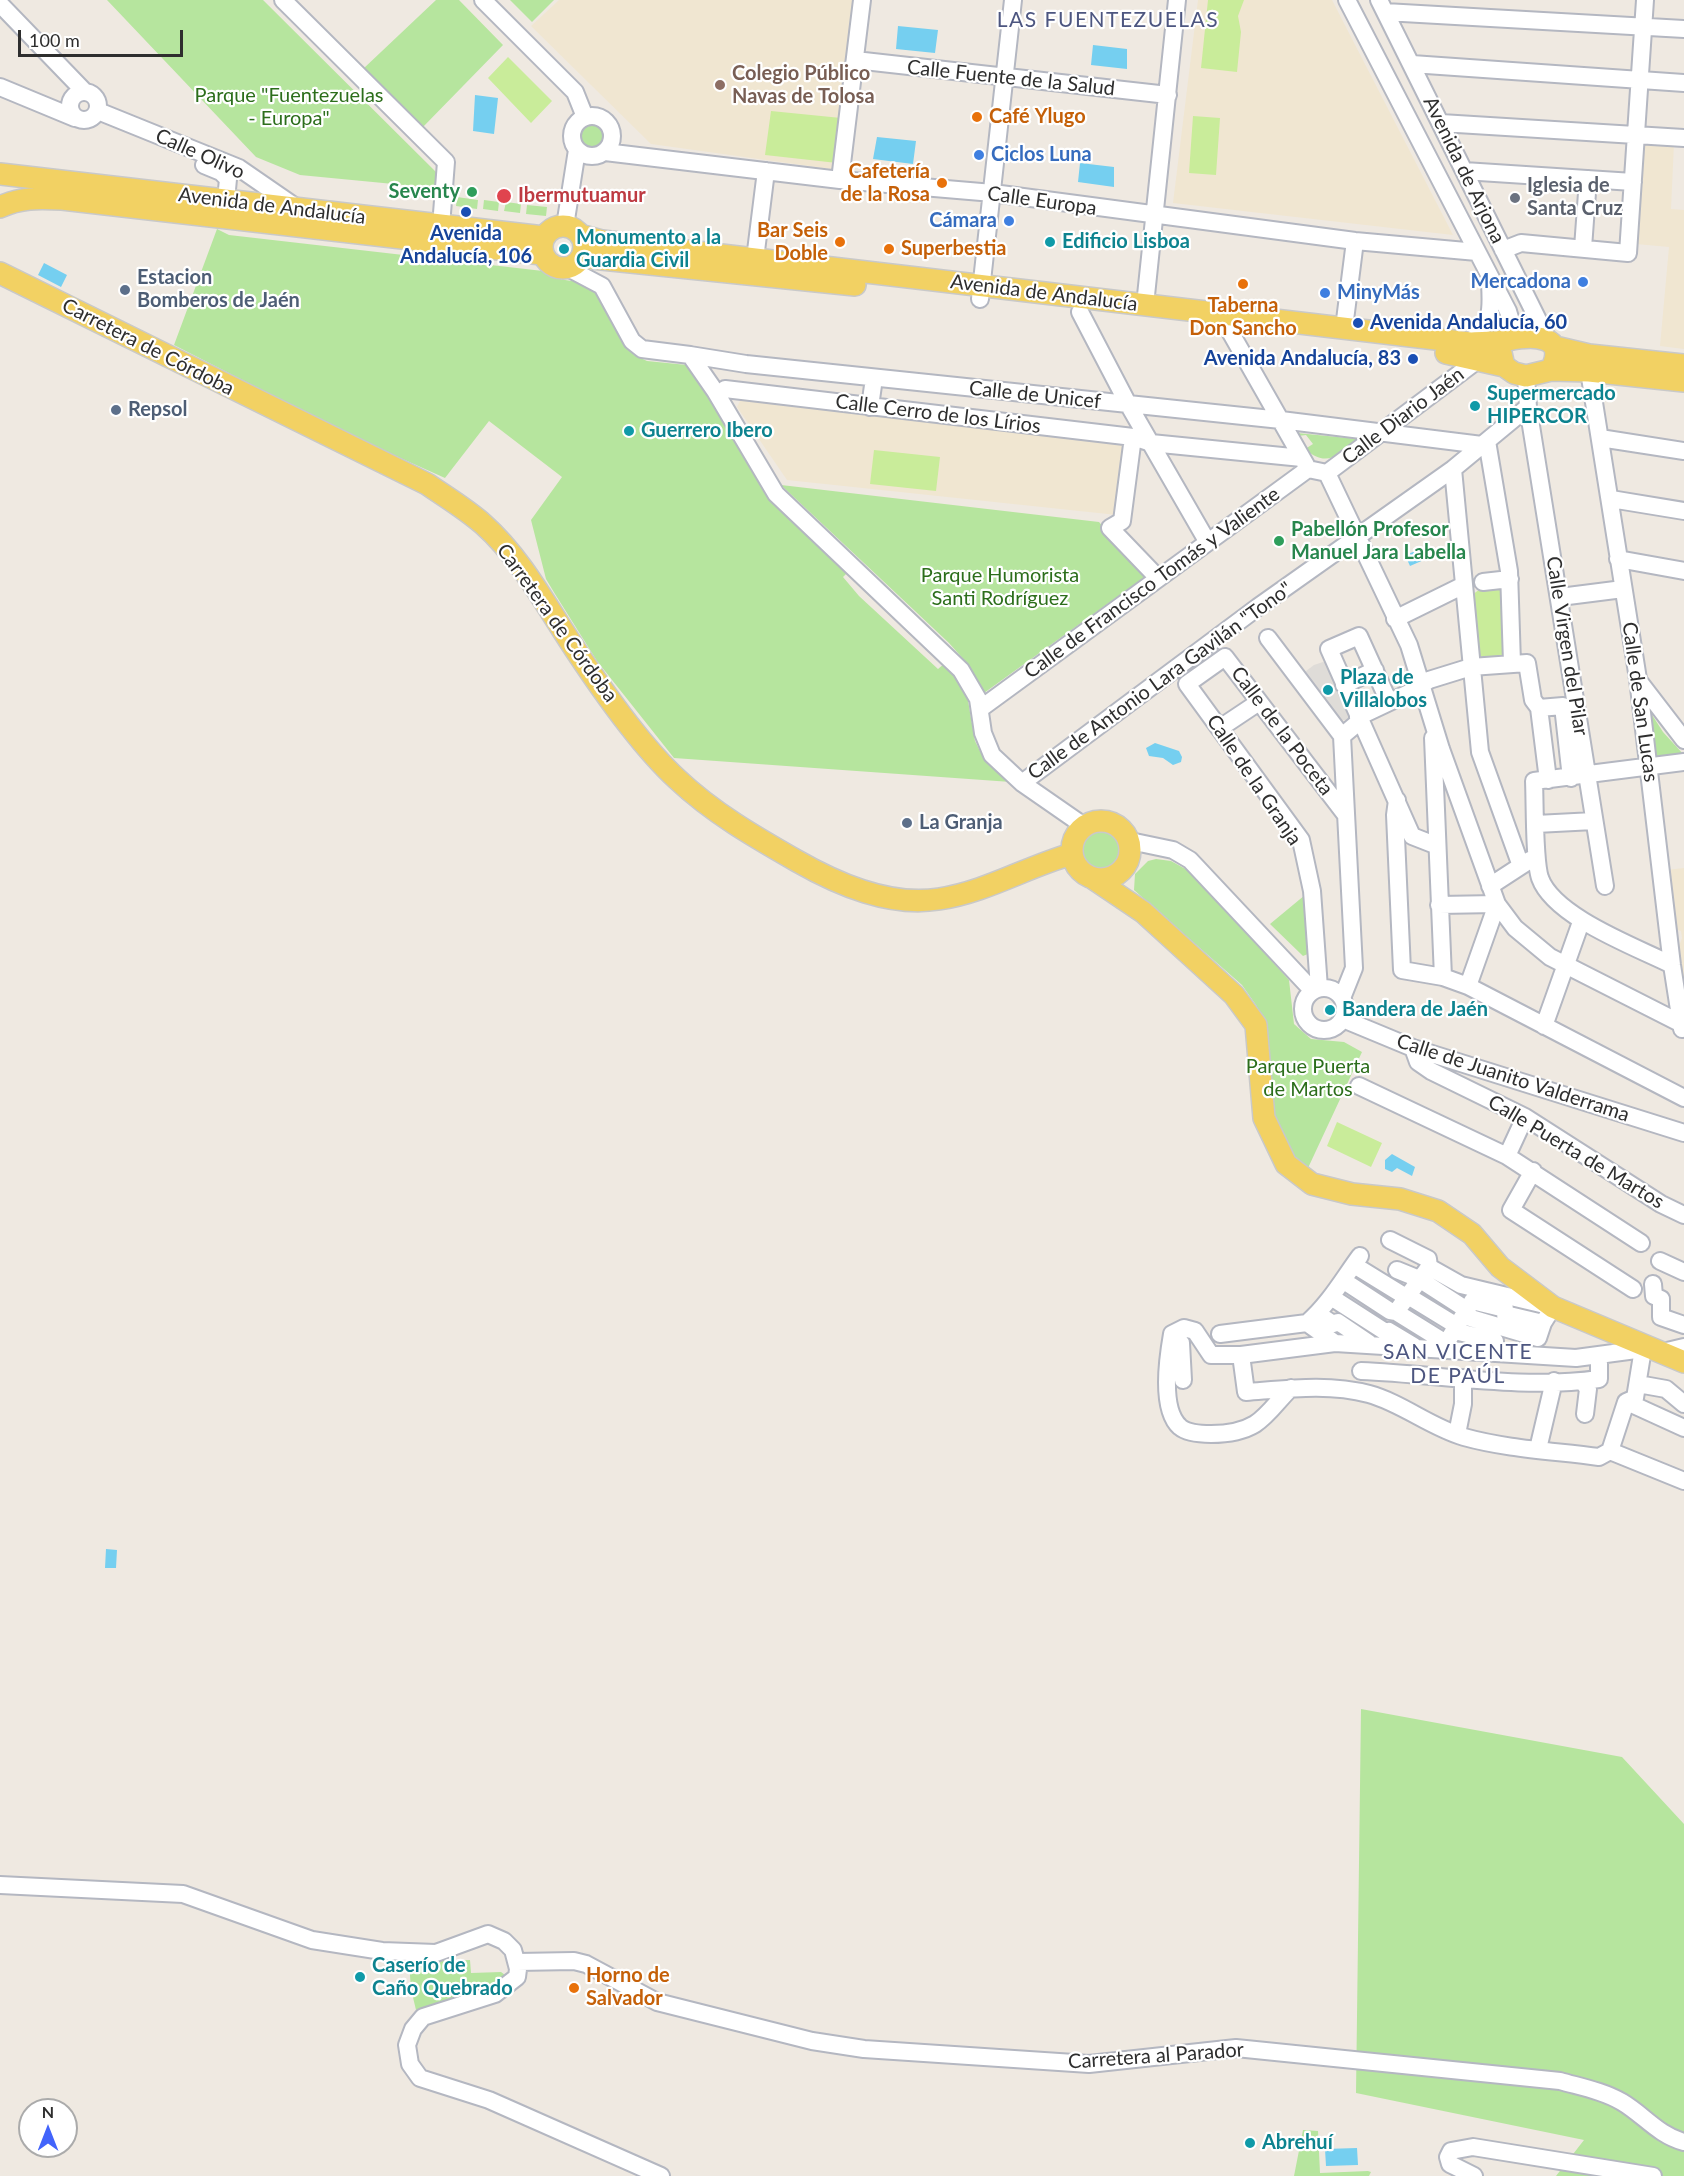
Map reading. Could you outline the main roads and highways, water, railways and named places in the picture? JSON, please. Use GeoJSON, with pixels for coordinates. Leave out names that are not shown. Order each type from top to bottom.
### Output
{"type":"FeatureCollection","features":[{"type":"Feature","properties":{"kind":"main road","name":"Avenida de Andalucía"},"geometry":{"type":"LineString","coordinates":[[0,174],[441,226],[543,245]]}},
{"type":"Feature","properties":{"kind":"main road","name":"Avenida de Andalucía"},"geometry":{"type":"LineString","coordinates":[[0,207],[14,201],[34,197],[543,245]]}},
{"type":"Feature","properties":{"kind":"main road"},"geometry":{"type":"LineString","coordinates":[[553,228],[573,231],[584,246],[575,262],[555,267],[543,245],[553,228]]}},
{"type":"Feature","properties":{"kind":"main road","name":"Avenida de Andalucía"},"geometry":{"type":"LineString","coordinates":[[573,231],[602,241],[755,259],[982,292],[1080,312],[1465,355],[1512,339]]}},
{"type":"Feature","properties":{"kind":"main road","name":"Avenida de Andalucía"},"geometry":{"type":"LineString","coordinates":[[575,262],[1145,305],[1344,328],[1475,351],[1504,366]]}},
{"type":"Feature","properties":{"kind":"main road","name":"Carretera de Córdoba"},"geometry":{"type":"LineString","coordinates":[[0,273],[427,484],[456,503],[483,524],[514,558],[624,717],[676,779],[729,822],[812,870],[850,887],[903,900],[938,899],[984,888],[1042,862],[1072,854]]}},
{"type":"Feature","properties":{"kind":"main road"},"geometry":{"type":"LineString","coordinates":[[1684,365],[1589,355],[1551,343],[1512,339],[1502,348],[1501,357],[1504,366],[1514,373],[1526,376],[1536,376],[1551,370],[1589,371],[1684,381]]}},
{"type":"Feature","properties":{"kind":"main road"},"geometry":{"type":"LineString","coordinates":[[1551,343],[1556,359],[1551,370]]}},
{"type":"Feature","properties":{"kind":"main road"},"geometry":{"type":"LineString","coordinates":[[1136,906],[1125,884],[1125,869],[1131,852],[1126,833],[1111,822],[1102,821],[1084,826],[1074,838],[1072,854],[1079,870],[1136,906],[1234,995],[1256,1024],[1264,1118],[1286,1164],[1312,1184],[1352,1194],[1400,1198],[1438,1211],[1472,1234],[1500,1267],[1548,1315],[1684,1362]]}},
{"type":"Feature","properties":{"kind":"main road"},"geometry":{"type":"LineString","coordinates":[[1094,879],[1112,878],[1125,869]]}},
{"type":"Feature","properties":{"kind":"water"},"geometry":{"type":"Polygon","coordinates":[[[898,26],[938,30],[935,53],[896,49],[898,26]]]}},
{"type":"Feature","properties":{"kind":"water"},"geometry":{"type":"Polygon","coordinates":[[[1093,45],[1127,49],[1127,69],[1091,65],[1093,45]]]}},
{"type":"Feature","properties":{"kind":"water"},"geometry":{"type":"Polygon","coordinates":[[[475,95],[498,98],[494,134],[473,131],[475,95]]]}},
{"type":"Feature","properties":{"kind":"water"},"geometry":{"type":"Polygon","coordinates":[[[877,137],[916,141],[913,164],[873,159],[877,137]]]}},
{"type":"Feature","properties":{"kind":"water"},"geometry":{"type":"Polygon","coordinates":[[[1080,163],[1114,167],[1114,187],[1078,182],[1080,163]]]}},
{"type":"Feature","properties":{"kind":"water"},"geometry":{"type":"Polygon","coordinates":[[[44,263],[67,275],[61,287],[38,275],[44,263]]]}},
{"type":"Feature","properties":{"kind":"water"},"geometry":{"type":"Polygon","coordinates":[[[1421,549],[1426,559],[1410,566],[1405,555],[1421,549]]]}},
{"type":"Feature","properties":{"kind":"water"},"geometry":{"type":"Polygon","coordinates":[[[1155,743],[1179,751],[1182,757],[1181,762],[1173,765],[1163,758],[1149,756],[1146,748],[1155,743]]]}},
{"type":"Feature","properties":{"kind":"water"},"geometry":{"type":"Polygon","coordinates":[[[1392,1154],[1415,1167],[1412,1176],[1397,1168],[1392,1172],[1385,1169],[1385,1160],[1392,1154]]]}},
{"type":"Feature","properties":{"kind":"water"},"geometry":{"type":"Polygon","coordinates":[[[106,1549],[117,1550],[116,1568],[105,1568],[106,1549]]]}},
{"type":"Feature","properties":{"kind":"water"},"geometry":{"type":"Polygon","coordinates":[[[1357,2148],[1358,2165],[1326,2166],[1325,2149],[1357,2148]]]}},
{"type":"Feature","properties":{"kind":"place","name":"Colegio Público Navas de Tolosa"},"geometry":{"type":"Point","coordinates":[720,85]}},
{"type":"Feature","properties":{"kind":"place","name":"Café Ylugo"},"geometry":{"type":"Point","coordinates":[977,117]}},
{"type":"Feature","properties":{"kind":"place","name":"Ciclos Luna"},"geometry":{"type":"Point","coordinates":[979,155]}},
{"type":"Feature","properties":{"kind":"place","name":"Cafetería de la Rosa"},"geometry":{"type":"Point","coordinates":[942,183]}},
{"type":"Feature","properties":{"kind":"place","name":"Seventy"},"geometry":{"type":"Point","coordinates":[472,192]}},
{"type":"Feature","properties":{"kind":"place","name":"Ibermutuamur"},"geometry":{"type":"Point","coordinates":[504,196]}},
{"type":"Feature","properties":{"kind":"place","name":"Iglesia de Santa Cruz"},"geometry":{"type":"Point","coordinates":[1515,198]}},
{"type":"Feature","properties":{"kind":"place","name":"Avenida Andalucía, 106"},"geometry":{"type":"Point","coordinates":[466,212]}},
{"type":"Feature","properties":{"kind":"place","name":"Cámara"},"geometry":{"type":"Point","coordinates":[1009,221]}},
{"type":"Feature","properties":{"kind":"place","name":"Bar Seis Doble"},"geometry":{"type":"Point","coordinates":[840,242]}},
{"type":"Feature","properties":{"kind":"place","name":"Edificio Lisboa"},"geometry":{"type":"Point","coordinates":[1050,242]}},
{"type":"Feature","properties":{"kind":"place","name":"Monumento a la Guardia Civil"},"geometry":{"type":"Point","coordinates":[564,249]}},
{"type":"Feature","properties":{"kind":"place","name":"Superbestia"},"geometry":{"type":"Point","coordinates":[889,249]}},
{"type":"Feature","properties":{"kind":"place","name":"Mercadona"},"geometry":{"type":"Point","coordinates":[1583,282]}},
{"type":"Feature","properties":{"kind":"place","name":"Taberna Don Sancho"},"geometry":{"type":"Point","coordinates":[1243,284]}},
{"type":"Feature","properties":{"kind":"place","name":"Estacion Bomberos de Jaén"},"geometry":{"type":"Point","coordinates":[125,290]}},
{"type":"Feature","properties":{"kind":"place","name":"MinyMás"},"geometry":{"type":"Point","coordinates":[1325,293]}},
{"type":"Feature","properties":{"kind":"place","name":"Avenida Andalucía, 60"},"geometry":{"type":"Point","coordinates":[1358,323]}},
{"type":"Feature","properties":{"kind":"place","name":"Avenida Andalucía, 83"},"geometry":{"type":"Point","coordinates":[1413,359]}},
{"type":"Feature","properties":{"kind":"place","name":"Supermercado HIPERCOR"},"geometry":{"type":"Point","coordinates":[1475,406]}},
{"type":"Feature","properties":{"kind":"place","name":"Repsol"},"geometry":{"type":"Point","coordinates":[116,410]}},
{"type":"Feature","properties":{"kind":"place","name":"Guerrero Ibero"},"geometry":{"type":"Point","coordinates":[629,431]}},
{"type":"Feature","properties":{"kind":"place","name":"Pabellón Profesor Manuel Jara Labella"},"geometry":{"type":"Point","coordinates":[1279,541]}},
{"type":"Feature","properties":{"kind":"place","name":"Plaza de Villalobos"},"geometry":{"type":"Point","coordinates":[1328,690]}},
{"type":"Feature","properties":{"kind":"place","name":"La Granja"},"geometry":{"type":"Point","coordinates":[907,823]}},
{"type":"Feature","properties":{"kind":"place","name":"Bandera de Jaén"},"geometry":{"type":"Point","coordinates":[1330,1010]}},
{"type":"Feature","properties":{"kind":"place","name":"Caserío de Caño Quebrado"},"geometry":{"type":"Point","coordinates":[360,1977]}},
{"type":"Feature","properties":{"kind":"place","name":"Horno de Salvador"},"geometry":{"type":"Point","coordinates":[574,1988]}},
{"type":"Feature","properties":{"kind":"place","name":"Abrehuí"},"geometry":{"type":"Point","coordinates":[1250,2143]}},
{"type":"Feature","properties":{"kind":"district","name":"LAS FUENTEZUELAS"},"geometry":{"type":"Point","coordinates":[1108,20]}},
{"type":"Feature","properties":{"kind":"district","name":"SAN VICENTE DE PAÚL"},"geometry":{"type":"Point","coordinates":[1458,1364]}},
{"type":"Feature","properties":{"kind":"park label","name":"Parque \"Fuentezuelas - Europa\""},"geometry":{"type":"Point","coordinates":[289,108]}},
{"type":"Feature","properties":{"kind":"park label","name":"Parque Humorista Santi Rodríguez"},"geometry":{"type":"Point","coordinates":[1000,588]}},
{"type":"Feature","properties":{"kind":"park label","name":"Parque Puerta de Martos"},"geometry":{"type":"Point","coordinates":[1308,1078]}}]}
